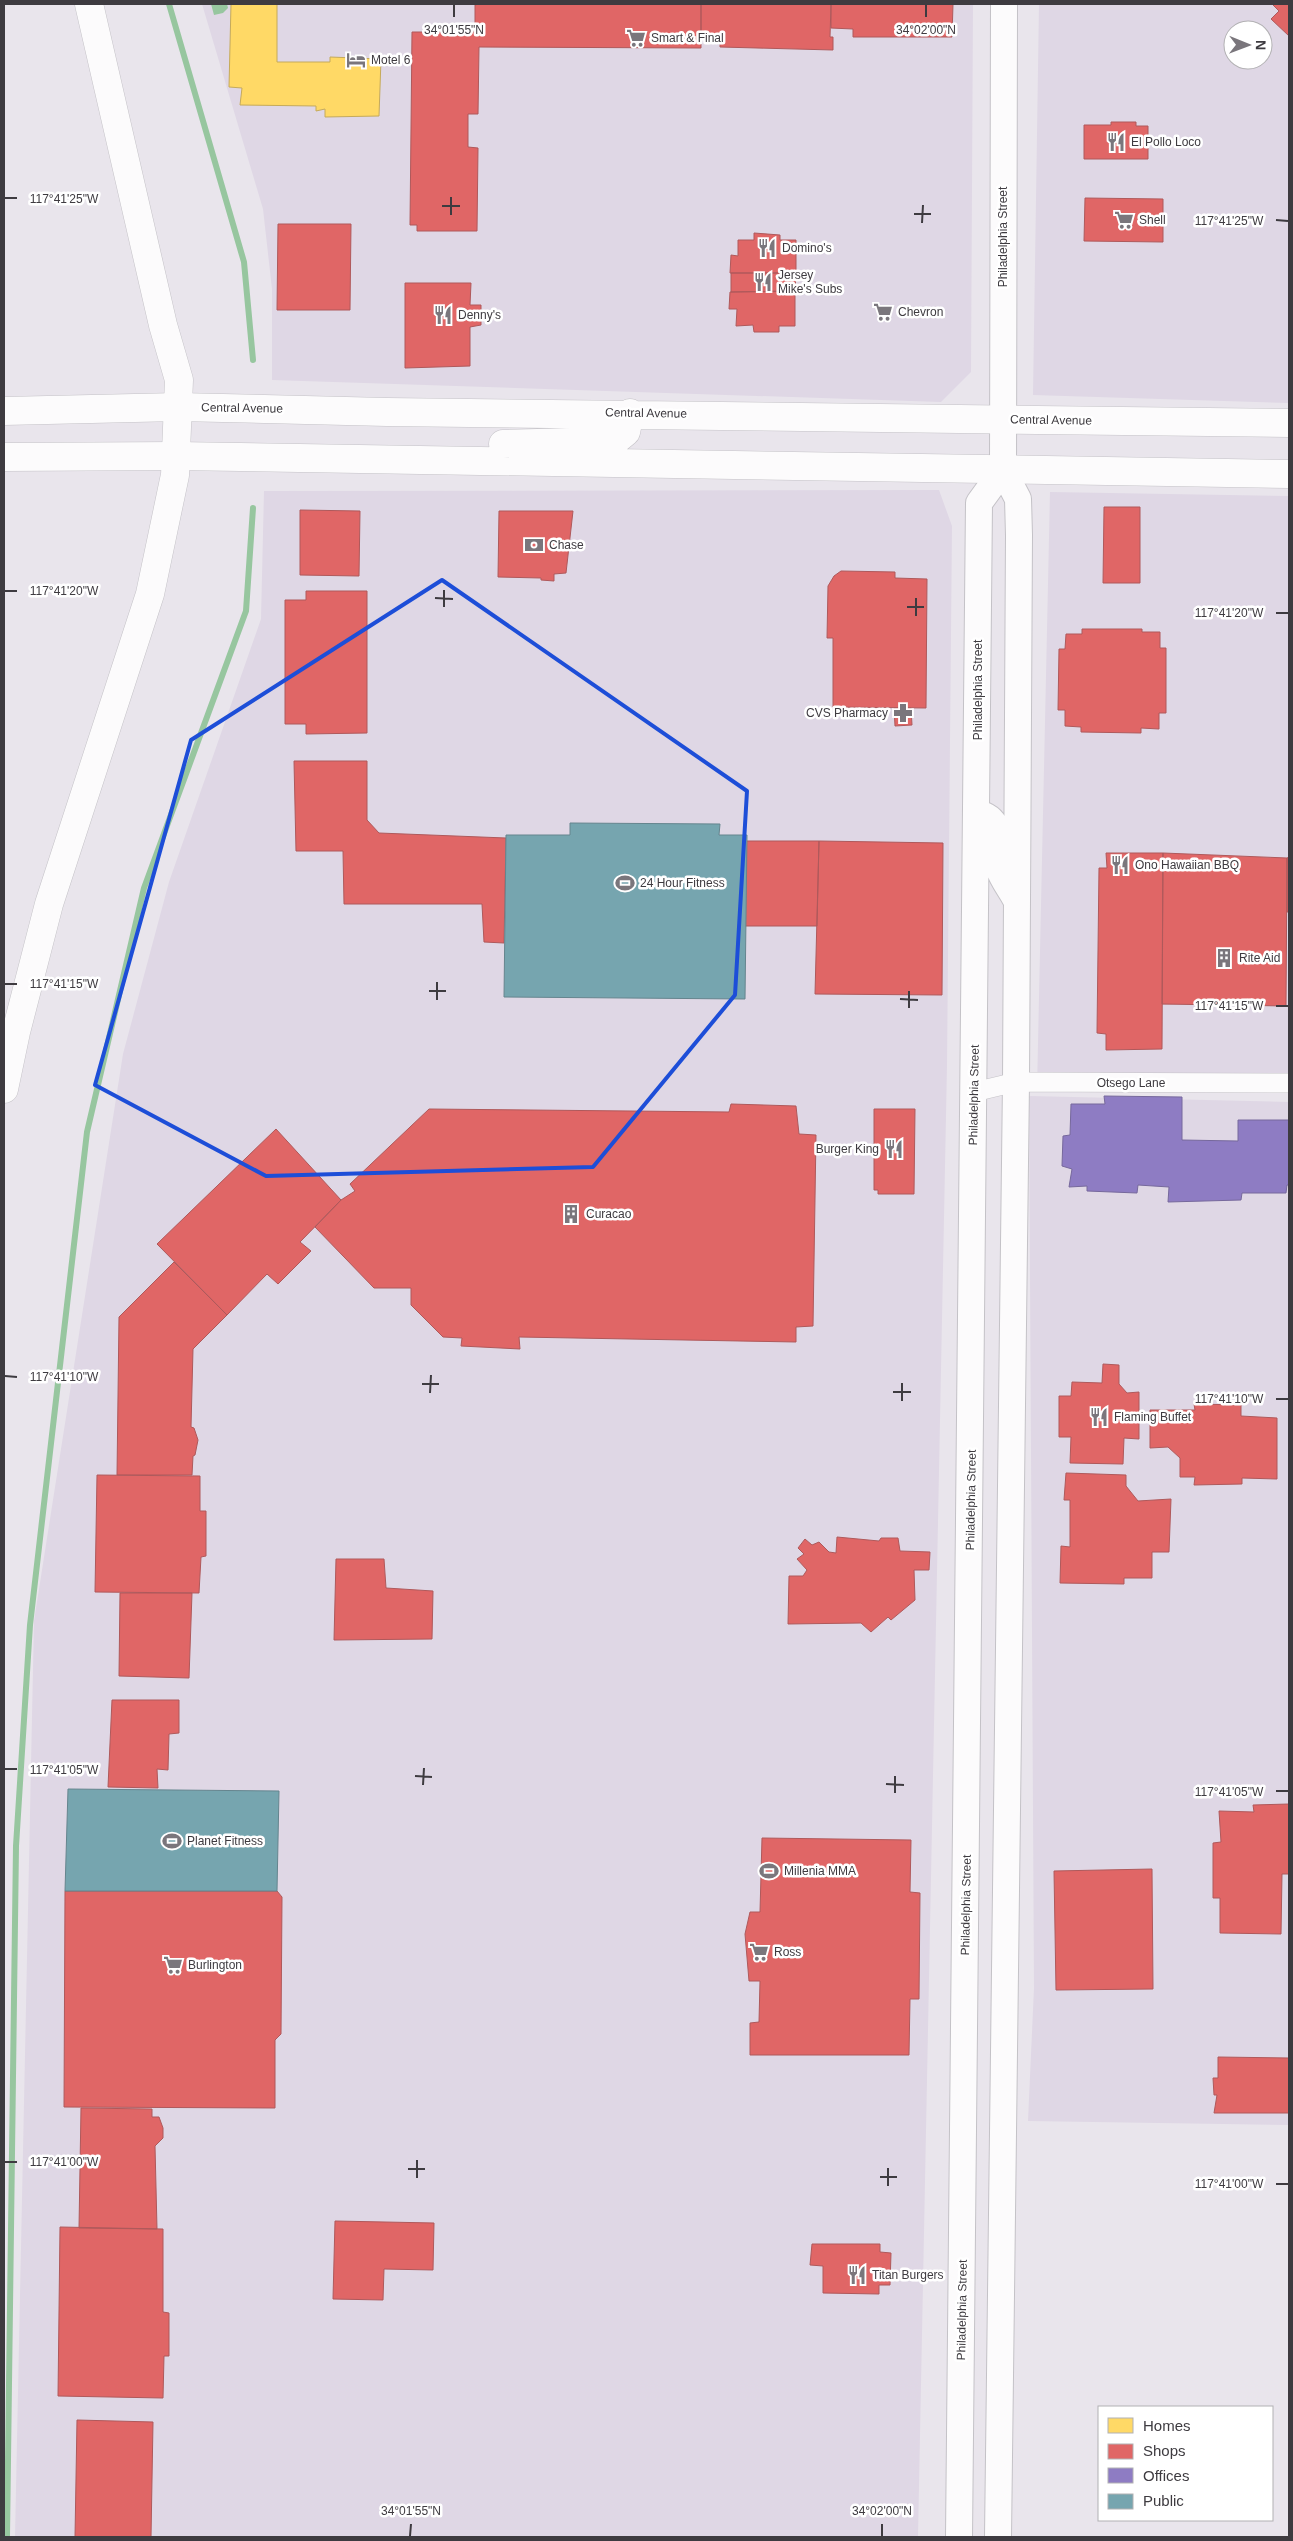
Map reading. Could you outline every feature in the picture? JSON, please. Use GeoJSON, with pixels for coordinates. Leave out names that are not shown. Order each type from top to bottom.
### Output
{"type":"FeatureCollection","features":[{"type":"Feature","properties":{"kind":"main road"},"geometry":{"type":"LineString","coordinates":[[4,1088],[16,1032],[49,904],[150,594],[175,475],[179,380],[163,325],[89,4]]}},
{"type":"Feature","properties":{"kind":"main road","name":"Philadelphia Street"},"geometry":{"type":"LineString","coordinates":[[959,2537],[979,503],[1002,470],[1004,4]]}},
{"type":"Feature","properties":{"kind":"main road","name":"Central Avenue"},"geometry":{"type":"LineString","coordinates":[[4,411],[178,407],[387,412],[630,413],[1289,423]]}},
{"type":"Feature","properties":{"kind":"main road"},"geometry":{"type":"LineString","coordinates":[[461,461],[474,445],[615,441],[626,432],[630,413]]}},
{"type":"Feature","properties":{"kind":"main road"},"geometry":{"type":"LineString","coordinates":[[4,457],[176,456],[1289,474]]}},
{"type":"Feature","properties":{"kind":"main road"},"geometry":{"type":"LineString","coordinates":[[998,2537],[1016,1082],[1018,499],[1002,470]]}},
{"type":"Feature","properties":{"kind":"main road"},"geometry":{"type":"LineString","coordinates":[[977,812],[986,814],[993,822],[998,834],[998,868],[1017,900]]}},
{"type":"Feature","properties":{"kind":"main road"},"geometry":{"type":"LineString","coordinates":[[963,2206],[973,2208],[983,2215],[990,2228],[1001,2261]]}},
{"type":"Feature","properties":{"kind":"street","name":"Otsego Lane"},"geometry":{"type":"LineString","coordinates":[[974,1092],[1016,1082],[1289,1083]]}},
{"type":"Feature","properties":{"kind":"highlighted area"},"geometry":{"type":"Polygon","coordinates":[[[442,580],[747,791],[735,995],[593,1167],[266,1176],[95,1085],[191,740],[442,580]]]}},
{"type":"Feature","properties":{"kind":"shaded area"},"geometry":{"type":"Polygon","coordinates":[[[202,4],[973,4],[971,372],[941,402],[272,380],[272,289],[263,209],[202,4]]]}},
{"type":"Feature","properties":{"kind":"shaded area"},"geometry":{"type":"Polygon","coordinates":[[[211,4],[227,4],[228,8],[223,13],[214,15],[211,4]]]}},
{"type":"Feature","properties":{"kind":"shaded area"},"geometry":{"type":"Polygon","coordinates":[[[1039,4],[1289,4],[1289,403],[1033,395],[1039,4]]]}},
{"type":"Feature","properties":{"kind":"shaded area"},"geometry":{"type":"Polygon","coordinates":[[[939,490],[952,526],[947,1065],[918,2537],[15,2537],[34,1621],[123,1054],[169,882],[261,619],[264,491],[939,490]]]}},
{"type":"Feature","properties":{"kind":"shaded area"},"geometry":{"type":"Polygon","coordinates":[[[1050,492],[1289,496],[1289,1087],[1037,1090],[1050,492]]]}},
{"type":"Feature","properties":{"kind":"shaded area"},"geometry":{"type":"Polygon","coordinates":[[[1029,1096],[1289,1102],[1289,2125],[1028,2121],[1034,1988],[1029,1096]]]}},
{"type":"Feature","properties":{"kind":"building: Homes","name":"Motel 6"},"geometry":{"type":"Polygon","coordinates":[[[231,4],[277,4],[277,62],[330,62],[330,57],[381,59],[379,116],[325,117],[325,109],[316,111],[316,106],[240,105],[242,88],[229,87],[231,4]]]}},
{"type":"Feature","properties":{"kind":"building: Shops"},"geometry":{"type":"Polygon","coordinates":[[[701,4],[701,48],[479,47],[478,114],[468,114],[468,147],[478,148],[477,231],[417,231],[417,225],[410,225],[412,32],[475,32],[475,5],[701,4]]]}},
{"type":"Feature","properties":{"kind":"building: Shops"},"geometry":{"type":"Polygon","coordinates":[[[701,4],[831,4],[830,37],[833,37],[833,50],[720,47],[720,37],[701,37],[701,4]]]}},
{"type":"Feature","properties":{"kind":"building: Shops"},"geometry":{"type":"Polygon","coordinates":[[[831,4],[953,4],[952,37],[853,37],[853,29],[831,28],[831,4]]]}},
{"type":"Feature","properties":{"kind":"building: Shops"},"geometry":{"type":"Polygon","coordinates":[[[1272,4],[1289,4],[1289,36],[1271,19],[1279,11],[1272,4]]]}},
{"type":"Feature","properties":{"kind":"building: Shops","name":"El Pollo Loco"},"geometry":{"type":"Polygon","coordinates":[[[1111,122],[1136,122],[1136,126],[1148,126],[1148,159],[1084,159],[1084,125],[1111,125],[1111,122]]]}},
{"type":"Feature","properties":{"kind":"building: Shops","name":"Shell"},"geometry":{"type":"Polygon","coordinates":[[[1085,198],[1163,199],[1163,242],[1084,241],[1085,198]]]}},
{"type":"Feature","properties":{"kind":"building: Shops"},"geometry":{"type":"Polygon","coordinates":[[[278,224],[351,224],[350,310],[277,310],[278,224]]]}},
{"type":"Feature","properties":{"kind":"building: Shops","name":"Domino's"},"geometry":{"type":"Polygon","coordinates":[[[754,233],[780,235],[780,240],[796,240],[796,273],[730,273],[731,255],[738,256],[738,240],[754,240],[754,233]]]}},
{"type":"Feature","properties":{"kind":"building: Shops","name":"Jersey Mike's Subs"},"geometry":{"type":"Polygon","coordinates":[[[731,273],[796,273],[795,291],[731,292],[731,273]]]}},
{"type":"Feature","properties":{"kind":"building: Shops","name":"Denny's"},"geometry":{"type":"Polygon","coordinates":[[[405,283],[471,283],[470,305],[481,305],[481,325],[470,327],[470,366],[405,368],[405,283]]]}},
{"type":"Feature","properties":{"kind":"building: Shops"},"geometry":{"type":"Polygon","coordinates":[[[795,291],[795,326],[779,326],[779,332],[754,332],[753,325],[736,326],[737,309],[729,309],[730,292],[795,291]]]}},
{"type":"Feature","properties":{"kind":"building: Shops"},"geometry":{"type":"Polygon","coordinates":[[[1104,507],[1140,507],[1140,583],[1103,583],[1104,507]]]}},
{"type":"Feature","properties":{"kind":"building: Shops"},"geometry":{"type":"Polygon","coordinates":[[[300,510],[360,511],[359,576],[300,575],[300,510]]]}},
{"type":"Feature","properties":{"kind":"building: Shops","name":"Chase"},"geometry":{"type":"Polygon","coordinates":[[[499,511],[573,511],[566,573],[554,574],[554,581],[541,580],[541,578],[498,577],[499,511]]]}},
{"type":"Feature","properties":{"kind":"building: Shops","name":"CVS Pharmacy"},"geometry":{"type":"Polygon","coordinates":[[[841,571],[895,572],[895,578],[927,579],[926,708],[833,707],[833,638],[827,638],[828,586],[834,576],[841,571]]]}},
{"type":"Feature","properties":{"kind":"building: Shops"},"geometry":{"type":"Polygon","coordinates":[[[306,591],[367,591],[367,733],[306,734],[306,724],[285,724],[285,600],[306,600],[306,591]]]}},
{"type":"Feature","properties":{"kind":"building: Shops"},"geometry":{"type":"Polygon","coordinates":[[[1082,629],[1142,629],[1142,632],[1160,632],[1160,648],[1166,648],[1166,713],[1159,713],[1159,729],[1141,728],[1141,733],[1081,732],[1081,727],[1065,726],[1065,710],[1058,710],[1059,649],[1065,649],[1066,634],[1082,634],[1082,629]]]}},
{"type":"Feature","properties":{"kind":"building: Shops","name":"CVS Pharmacy"},"geometry":{"type":"Polygon","coordinates":[[[894,708],[911,708],[912,725],[895,726],[894,708]]]}},
{"type":"Feature","properties":{"kind":"building: Shops"},"geometry":{"type":"Polygon","coordinates":[[[294,761],[367,761],[367,820],[379,833],[506,838],[504,943],[484,942],[482,904],[344,904],[343,851],[296,851],[294,761]]]}},
{"type":"Feature","properties":{"kind":"building: Shops"},"geometry":{"type":"Polygon","coordinates":[[[746,841],[819,841],[817,926],[745,926],[746,841]]]}},
{"type":"Feature","properties":{"kind":"building: Shops"},"geometry":{"type":"Polygon","coordinates":[[[819,841],[943,843],[942,995],[815,994],[819,841]]]}},
{"type":"Feature","properties":{"kind":"building: Shops"},"geometry":{"type":"Polygon","coordinates":[[[1106,853],[1163,853],[1162,1049],[1106,1050],[1106,1034],[1097,1033],[1099,868],[1107,868],[1106,853]]]}},
{"type":"Feature","properties":{"kind":"building: Shops","name":"Rite Aid"},"geometry":{"type":"Polygon","coordinates":[[[1163,853],[1287,858],[1286,1006],[1162,1004],[1163,853]]]}},
{"type":"Feature","properties":{"kind":"building: Shops"},"geometry":{"type":"Polygon","coordinates":[[[1289,857],[1289,912],[1287,912],[1287,858],[1289,857]]]}},
{"type":"Feature","properties":{"kind":"building: Shops","name":"Curacao"},"geometry":{"type":"Polygon","coordinates":[[[731,1104],[796,1106],[799,1134],[816,1135],[813,1326],[796,1327],[796,1342],[519,1337],[520,1349],[461,1346],[462,1338],[443,1337],[411,1305],[411,1288],[374,1288],[315,1227],[341,1200],[355,1191],[350,1184],[429,1109],[729,1112],[731,1104]]]}},
{"type":"Feature","properties":{"kind":"building: Shops","name":"Burger King"},"geometry":{"type":"Polygon","coordinates":[[[874,1109],[915,1109],[914,1194],[878,1194],[878,1190],[874,1190],[874,1109]]]}},
{"type":"Feature","properties":{"kind":"building: Shops"},"geometry":{"type":"Polygon","coordinates":[[[276,1129],[341,1200],[300,1242],[311,1251],[278,1284],[267,1274],[227,1315],[157,1244],[276,1129]]]}},
{"type":"Feature","properties":{"kind":"building: Shops"},"geometry":{"type":"Polygon","coordinates":[[[174,1262],[227,1315],[193,1349],[191,1427],[194,1428],[198,1440],[195,1455],[193,1456],[192,1475],[117,1475],[119,1317],[174,1262]]]}},
{"type":"Feature","properties":{"kind":"building: Shops","name":"Flaming Buffet"},"geometry":{"type":"Polygon","coordinates":[[[1103,1364],[1119,1365],[1119,1384],[1127,1393],[1139,1392],[1139,1439],[1124,1438],[1123,1464],[1070,1463],[1071,1437],[1059,1437],[1059,1396],[1071,1396],[1072,1382],[1102,1383],[1103,1364]]]}},
{"type":"Feature","properties":{"kind":"building: Shops"},"geometry":{"type":"Polygon","coordinates":[[[1194,1404],[1241,1405],[1241,1416],[1277,1418],[1277,1479],[1242,1478],[1242,1484],[1194,1485],[1195,1477],[1180,1477],[1180,1458],[1168,1447],[1150,1448],[1150,1410],[1195,1410],[1194,1404]]]}},
{"type":"Feature","properties":{"kind":"building: Shops"},"geometry":{"type":"Polygon","coordinates":[[[1066,1473],[1126,1475],[1126,1486],[1138,1501],[1171,1499],[1169,1552],[1152,1552],[1152,1578],[1124,1578],[1124,1584],[1060,1583],[1061,1546],[1070,1547],[1070,1500],[1064,1500],[1066,1473]]]}},
{"type":"Feature","properties":{"kind":"building: Shops"},"geometry":{"type":"Polygon","coordinates":[[[97,1475],[200,1476],[200,1511],[206,1511],[206,1556],[201,1557],[199,1593],[95,1592],[97,1475]]]}},
{"type":"Feature","properties":{"kind":"building: Shops"},"geometry":{"type":"Polygon","coordinates":[[[837,1537],[879,1541],[881,1538],[898,1538],[900,1551],[930,1552],[929,1570],[914,1570],[915,1600],[891,1620],[888,1617],[871,1632],[861,1623],[788,1624],[789,1576],[803,1576],[807,1570],[797,1559],[804,1554],[798,1548],[805,1539],[812,1545],[819,1542],[829,1552],[836,1553],[837,1537]]]}},
{"type":"Feature","properties":{"kind":"building: Shops"},"geometry":{"type":"Polygon","coordinates":[[[336,1559],[384,1559],[386,1588],[433,1591],[432,1639],[334,1640],[336,1559]]]}},
{"type":"Feature","properties":{"kind":"building: Shops"},"geometry":{"type":"Polygon","coordinates":[[[120,1593],[192,1593],[189,1678],[119,1676],[120,1593]]]}},
{"type":"Feature","properties":{"kind":"building: Shops"},"geometry":{"type":"Polygon","coordinates":[[[112,1700],[179,1700],[179,1733],[169,1734],[168,1770],[157,1769],[158,1788],[108,1787],[112,1700]]]}},
{"type":"Feature","properties":{"kind":"building: Shops"},"geometry":{"type":"Polygon","coordinates":[[[1289,1804],[1289,1874],[1282,1874],[1281,1934],[1220,1933],[1220,1898],[1213,1898],[1213,1843],[1221,1842],[1219,1811],[1254,1812],[1253,1805],[1289,1804]]]}},
{"type":"Feature","properties":{"kind":"building: Shops"},"geometry":{"type":"Polygon","coordinates":[[[762,1838],[911,1840],[910,1892],[920,1893],[919,1999],[910,1999],[909,2055],[750,2055],[750,2023],[759,2022],[760,1981],[749,1981],[745,1934],[750,1912],[760,1912],[762,1838]]]}},
{"type":"Feature","properties":{"kind":"building: Shops"},"geometry":{"type":"Polygon","coordinates":[[[1152,1869],[1153,1989],[1056,1990],[1054,1871],[1152,1869]]]}},
{"type":"Feature","properties":{"kind":"building: Shops","name":"Burlington"},"geometry":{"type":"Polygon","coordinates":[[[65,1891],[277,1891],[282,1897],[281,2034],[275,2040],[275,2108],[64,2107],[65,1891]]]}},
{"type":"Feature","properties":{"kind":"building: Shops"},"geometry":{"type":"Polygon","coordinates":[[[1218,2057],[1289,2058],[1289,2113],[1214,2113],[1217,2095],[1214,2095],[1213,2078],[1218,2078],[1218,2057]]]}},
{"type":"Feature","properties":{"kind":"building: Shops"},"geometry":{"type":"Polygon","coordinates":[[[81,2108],[152,2109],[152,2117],[159,2117],[163,2128],[163,2138],[155,2146],[157,2229],[79,2228],[81,2108]]]}},
{"type":"Feature","properties":{"kind":"building: Shops"},"geometry":{"type":"Polygon","coordinates":[[[335,2221],[434,2223],[433,2270],[384,2269],[383,2300],[333,2299],[335,2221]]]}},
{"type":"Feature","properties":{"kind":"building: Shops"},"geometry":{"type":"Polygon","coordinates":[[[60,2227],[163,2229],[163,2312],[169,2313],[169,2356],[164,2356],[163,2398],[58,2396],[60,2227]]]}},
{"type":"Feature","properties":{"kind":"building: Shops","name":"Titan Burgers"},"geometry":{"type":"Polygon","coordinates":[[[812,2244],[880,2244],[880,2252],[891,2253],[890,2285],[879,2285],[879,2294],[823,2293],[823,2266],[810,2265],[812,2244]]]}},
{"type":"Feature","properties":{"kind":"building: Shops"},"geometry":{"type":"Polygon","coordinates":[[[77,2420],[153,2422],[151,2537],[75,2537],[77,2420]]]}},
{"type":"Feature","properties":{"kind":"building: Offices"},"geometry":{"type":"Polygon","coordinates":[[[1104,1096],[1182,1097],[1182,1140],[1238,1141],[1238,1120],[1289,1120],[1289,1185],[1287,1185],[1286,1193],[1242,1193],[1241,1200],[1168,1202],[1169,1187],[1138,1185],[1137,1193],[1087,1191],[1087,1186],[1069,1187],[1072,1169],[1062,1166],[1063,1136],[1070,1135],[1071,1104],[1105,1104],[1104,1096]]]}},
{"type":"Feature","properties":{"kind":"building: Public","name":"24 Hour Fitness"},"geometry":{"type":"Polygon","coordinates":[[[570,823],[720,824],[719,835],[747,835],[745,999],[504,997],[506,835],[570,835],[570,823]]]}},
{"type":"Feature","properties":{"kind":"building: Public","name":"Planet Fitness"},"geometry":{"type":"Polygon","coordinates":[[[68,1789],[279,1791],[277,1891],[65,1891],[68,1789]]]}},
{"type":"Feature","properties":{"kind":"waterway"},"geometry":{"type":"LineString","coordinates":[[169,4],[244,262],[253,360]]}},
{"type":"Feature","properties":{"kind":"waterway"},"geometry":{"type":"LineString","coordinates":[[7,2537],[16,1846],[30,1625],[87,1132],[144,888],[246,611],[253,508]]}},
{"type":"Feature","properties":{"kind":"place","name":"Smart & Final"},"geometry":{"type":"Point","coordinates":[636,38]}},
{"type":"Feature","properties":{"kind":"place","name":"Motel 6"},"geometry":{"type":"Point","coordinates":[356,60]}},
{"type":"Feature","properties":{"kind":"place","name":"El Pollo Loco"},"geometry":{"type":"Point","coordinates":[1116,142]}},
{"type":"Feature","properties":{"kind":"place","name":"Shell"},"geometry":{"type":"Point","coordinates":[1124,220]}},
{"type":"Feature","properties":{"kind":"place","name":"Domino's"},"geometry":{"type":"Point","coordinates":[767,248]}},
{"type":"Feature","properties":{"kind":"place","name":"Jersey Mike's Subs"},"geometry":{"type":"Point","coordinates":[763,282]}},
{"type":"Feature","properties":{"kind":"place","name":"Chevron"},"geometry":{"type":"Point","coordinates":[883,312]}},
{"type":"Feature","properties":{"kind":"place","name":"Denny's"},"geometry":{"type":"Point","coordinates":[443,315]}},
{"type":"Feature","properties":{"kind":"place","name":"Chase"},"geometry":{"type":"Point","coordinates":[534,545]}},
{"type":"Feature","properties":{"kind":"place","name":"CVS Pharmacy"},"geometry":{"type":"Point","coordinates":[903,713]}},
{"type":"Feature","properties":{"kind":"place","name":"Ono Hawaiian BBQ"},"geometry":{"type":"Point","coordinates":[1120,865]}},
{"type":"Feature","properties":{"kind":"place","name":"24 Hour Fitness"},"geometry":{"type":"Point","coordinates":[625,883]}},
{"type":"Feature","properties":{"kind":"place","name":"Rite Aid"},"geometry":{"type":"Point","coordinates":[1224,958]}},
{"type":"Feature","properties":{"kind":"place","name":"Burger King"},"geometry":{"type":"Point","coordinates":[894,1149]}},
{"type":"Feature","properties":{"kind":"place","name":"Curacao"},"geometry":{"type":"Point","coordinates":[571,1214]}},
{"type":"Feature","properties":{"kind":"place","name":"Flaming Buffet"},"geometry":{"type":"Point","coordinates":[1099,1417]}},
{"type":"Feature","properties":{"kind":"place","name":"Planet Fitness"},"geometry":{"type":"Point","coordinates":[172,1841]}},
{"type":"Feature","properties":{"kind":"place","name":"Millenia MMA"},"geometry":{"type":"Point","coordinates":[769,1871]}},
{"type":"Feature","properties":{"kind":"place","name":"Ross"},"geometry":{"type":"Point","coordinates":[759,1952]}},
{"type":"Feature","properties":{"kind":"place","name":"Burlington"},"geometry":{"type":"Point","coordinates":[173,1965]}},
{"type":"Feature","properties":{"kind":"place","name":"Titan Burgers"},"geometry":{"type":"Point","coordinates":[857,2275]}}]}
